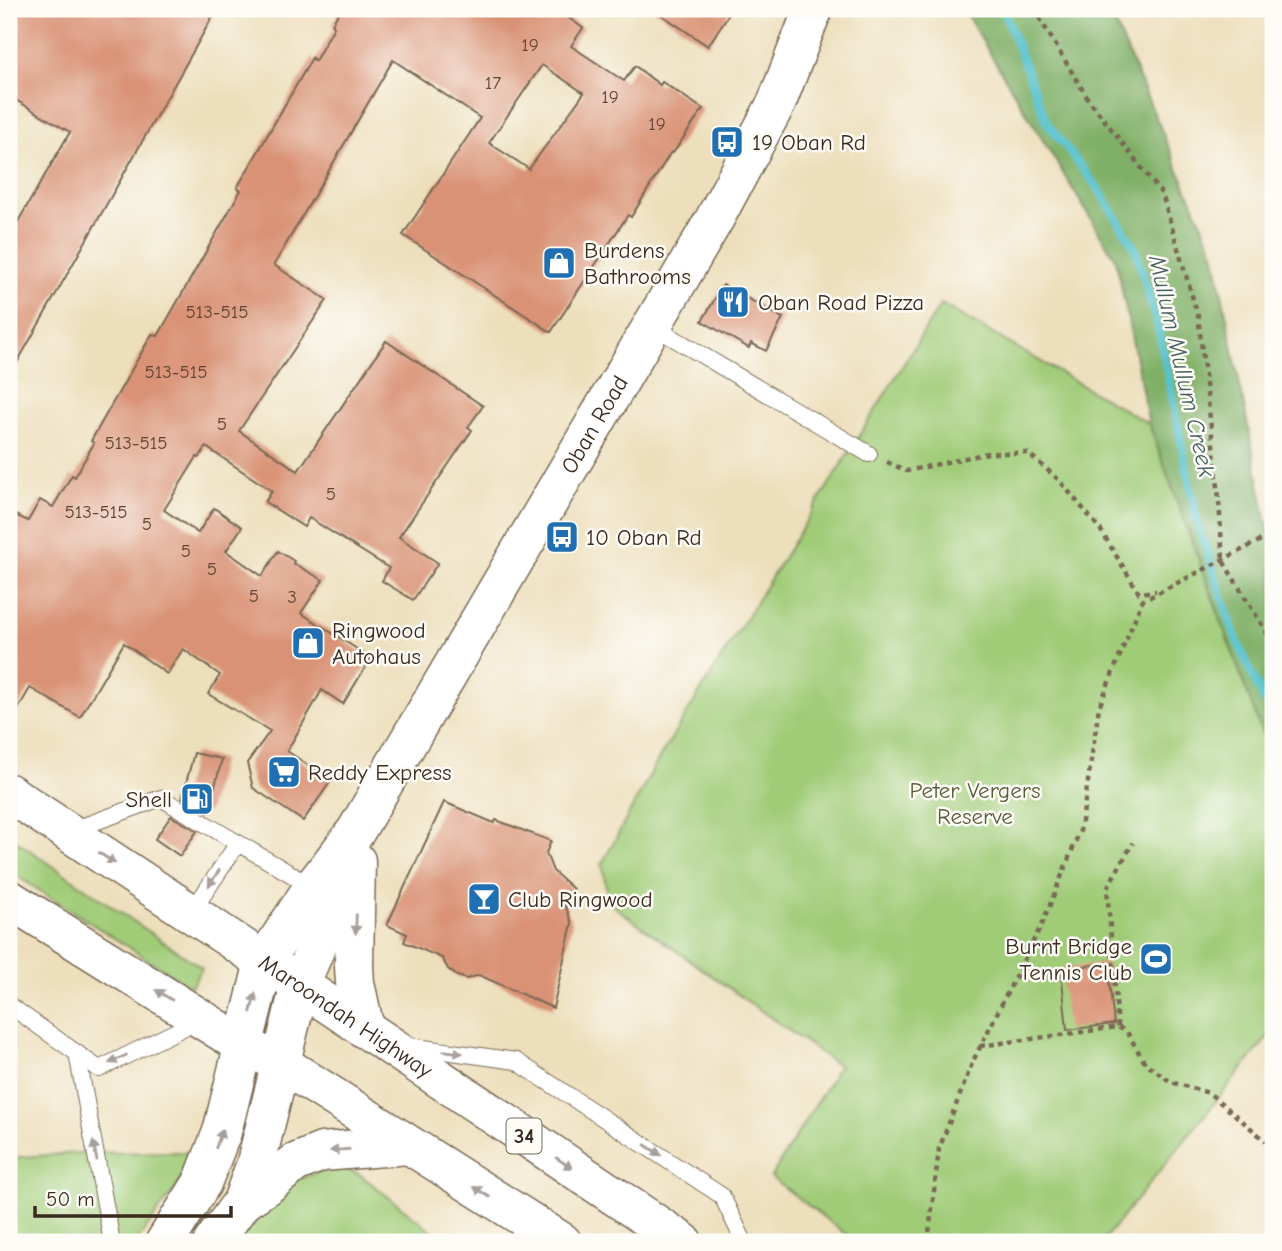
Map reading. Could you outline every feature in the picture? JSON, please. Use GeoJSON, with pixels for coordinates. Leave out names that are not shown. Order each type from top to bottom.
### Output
{"type":"FeatureCollection","features":[{"type":"Feature","properties":{"kind":"main road","name":"Oban Road"},"geometry":{"type":"LineString","coordinates":[[165,1242],[202,1183],[222,1132],[264,962],[313,887],[356,831],[653,326],[777,102],[813,9]]}},
{"type":"Feature","properties":{"kind":"main road","name":"Maroondah Highway"},"geometry":{"type":"LineString","coordinates":[[9,793],[683,1242]]}},
{"type":"Feature","properties":{"kind":"main road","name":"Oban Road"},"geometry":{"type":"LineString","coordinates":[[242,1202],[256,1163],[300,985],[317,945],[356,831]]}},
{"type":"Feature","properties":{"kind":"main road"},"geometry":{"type":"LineString","coordinates":[[356,831],[355,983],[375,1036]]}},
{"type":"Feature","properties":{"kind":"main road"},"geometry":{"type":"LineString","coordinates":[[9,899],[243,1045],[282,1064],[562,1242]]}},
{"type":"Feature","properties":{"kind":"main road"},"geometry":{"type":"LineString","coordinates":[[213,1242],[242,1202],[295,1163],[322,1152],[408,1145]]}},
{"type":"Feature","properties":{"kind":"lane"},"geometry":{"type":"LineString","coordinates":[[653,326],[869,454]]}},
{"type":"Feature","properties":{"kind":"lane"},"geometry":{"type":"LineString","coordinates":[[68,832],[161,798],[313,887]]}},
{"type":"Feature","properties":{"kind":"lane"},"geometry":{"type":"LineString","coordinates":[[191,913],[238,843]]}},
{"type":"Feature","properties":{"kind":"lane"},"geometry":{"type":"LineString","coordinates":[[9,1005],[99,1069],[202,1018]]}},
{"type":"Feature","properties":{"kind":"lane"},"geometry":{"type":"LineString","coordinates":[[375,1036],[516,1061],[722,1196],[744,1242]]}},
{"type":"Feature","properties":{"kind":"lane"},"geometry":{"type":"LineString","coordinates":[[77,1053],[112,1242]]}},
{"type":"Feature","properties":{"kind":"path"},"geometry":{"type":"LineString","coordinates":[[1034,9],[1088,99],[1161,194],[1198,316],[1218,487],[1223,561],[1273,643]]}},
{"type":"Feature","properties":{"kind":"path"},"geometry":{"type":"LineString","coordinates":[[869,454],[907,471],[988,453],[1028,453],[1060,481],[1100,529],[1139,593],[1160,591]]}},
{"type":"Feature","properties":{"kind":"path"},"geometry":{"type":"LineString","coordinates":[[928,1242],[939,1149],[980,1046],[1043,922],[1081,828],[1099,707],[1142,601],[1273,534]]}},
{"type":"Feature","properties":{"kind":"path"},"geometry":{"type":"LineString","coordinates":[[1118,1027],[1107,888],[1133,843]]}},
{"type":"Feature","properties":{"kind":"path"},"geometry":{"type":"LineString","coordinates":[[980,1046],[1118,1027],[1127,1032],[1145,1063],[1171,1082],[1209,1093],[1273,1147]]}},
{"type":"Feature","properties":{"kind":"green space"},"geometry":{"type":"Polygon","coordinates":[[[963,9],[1109,9],[1214,252],[1273,543],[1273,735],[1262,733],[1149,424],[1116,260],[963,9]]]}},
{"type":"Feature","properties":{"kind":"green space","name":"Peter Vergers Reserve"},"geometry":{"type":"Polygon","coordinates":[[[941,304],[1149,424],[1262,732],[1273,735],[1273,1031],[1102,1242],[856,1242],[771,1177],[839,1066],[609,903],[602,864],[658,760],[941,304]]]}},
{"type":"Feature","properties":{"kind":"green space"},"geometry":{"type":"Polygon","coordinates":[[[9,836],[202,968],[191,987],[9,871],[9,836]]]}},
{"type":"Feature","properties":{"kind":"green space"},"geometry":{"type":"Polygon","coordinates":[[[190,1152],[178,1185],[136,1242],[9,1242],[9,1158],[78,1153],[190,1152]]]}},
{"type":"Feature","properties":{"kind":"green space"},"geometry":{"type":"Polygon","coordinates":[[[335,1166],[359,1174],[446,1242],[238,1242],[276,1196],[293,1181],[335,1166]]]}},
{"type":"Feature","properties":{"kind":"building"},"geometry":{"type":"Polygon","coordinates":[[[9,9],[217,9],[9,377],[9,237],[70,132],[9,96],[9,9]]]}},
{"type":"Feature","properties":{"kind":"building"},"geometry":{"type":"Polygon","coordinates":[[[341,9],[556,9],[583,28],[571,46],[624,81],[635,66],[660,85],[662,82],[703,109],[673,153],[671,152],[631,217],[628,215],[551,332],[403,235],[480,118],[393,60],[274,265],[327,300],[239,431],[298,471],[386,341],[483,406],[468,427],[472,430],[399,537],[438,563],[413,600],[382,581],[389,568],[309,518],[304,527],[265,502],[272,491],[206,447],[164,510],[198,533],[214,508],[242,527],[226,551],[262,576],[278,551],[323,580],[301,613],[371,658],[343,704],[322,690],[287,751],[331,781],[303,821],[253,788],[247,763],[270,731],[208,694],[220,675],[183,649],[167,674],[124,643],[80,717],[30,688],[9,725],[9,512],[28,521],[40,500],[53,507],[72,475],[75,477],[94,443],[91,441],[152,334],[158,336],[241,190],[237,188],[312,58],[315,61],[334,27],[332,24],[341,9]],[[542,65],[489,143],[529,169],[584,93],[542,65]]]}},
{"type":"Feature","properties":{"kind":"building"},"geometry":{"type":"Polygon","coordinates":[[[653,9],[732,9],[708,46],[653,9]]]}},
{"type":"Feature","properties":{"kind":"building","name":"Oban Road Pizza"},"geometry":{"type":"Polygon","coordinates":[[[723,285],[783,318],[766,351],[751,343],[749,348],[702,321],[723,285]]]}},
{"type":"Feature","properties":{"kind":"building"},"geometry":{"type":"Polygon","coordinates":[[[194,753],[222,759],[208,813],[182,798],[194,753]]]}},
{"type":"Feature","properties":{"kind":"building","name":"Club Ringwood"},"geometry":{"type":"Polygon","coordinates":[[[444,802],[494,823],[496,820],[551,841],[546,853],[553,871],[573,889],[565,905],[572,923],[553,1008],[479,975],[467,979],[457,976],[448,969],[442,958],[404,942],[407,934],[387,925],[444,802]]]}},
{"type":"Feature","properties":{"kind":"building"},"geometry":{"type":"Polygon","coordinates":[[[171,816],[197,831],[180,856],[155,839],[171,816]]]}},
{"type":"Feature","properties":{"kind":"building","name":"Burnt Bridge Tennis Club"},"geometry":{"type":"Polygon","coordinates":[[[1107,963],[1114,1024],[1067,1030],[1061,969],[1107,963]]]}},
{"type":"Feature","properties":{"kind":"waterway","name":"Mullum Mullum Creek"},"geometry":{"type":"LineString","coordinates":[[1003,9],[1047,123],[1100,191],[1135,248],[1159,332],[1198,526],[1237,641],[1264,701],[1273,709]]}},
{"type":"Feature","properties":{"kind":"place","name":"19 Oban Rd"},"geometry":{"type":"Point","coordinates":[727,142]}},
{"type":"Feature","properties":{"kind":"place","name":"Burdens Bathrooms"},"geometry":{"type":"Point","coordinates":[559,263]}},
{"type":"Feature","properties":{"kind":"place","name":"Oban Road Pizza"},"geometry":{"type":"Point","coordinates":[733,302]}},
{"type":"Feature","properties":{"kind":"place","name":"10 Oban Rd"},"geometry":{"type":"Point","coordinates":[562,537]}},
{"type":"Feature","properties":{"kind":"place","name":"Ringwood Autohaus"},"geometry":{"type":"Point","coordinates":[308,643]}},
{"type":"Feature","properties":{"kind":"place","name":"Reddy Express"},"geometry":{"type":"Point","coordinates":[284,772]}},
{"type":"Feature","properties":{"kind":"place","name":"Shell"},"geometry":{"type":"Point","coordinates":[197,799]}},
{"type":"Feature","properties":{"kind":"place","name":"Club Ringwood"},"geometry":{"type":"Point","coordinates":[484,899]}},
{"type":"Feature","properties":{"kind":"place","name":"Burnt Bridge Tennis Club"},"geometry":{"type":"Point","coordinates":[1156,959]}}]}
